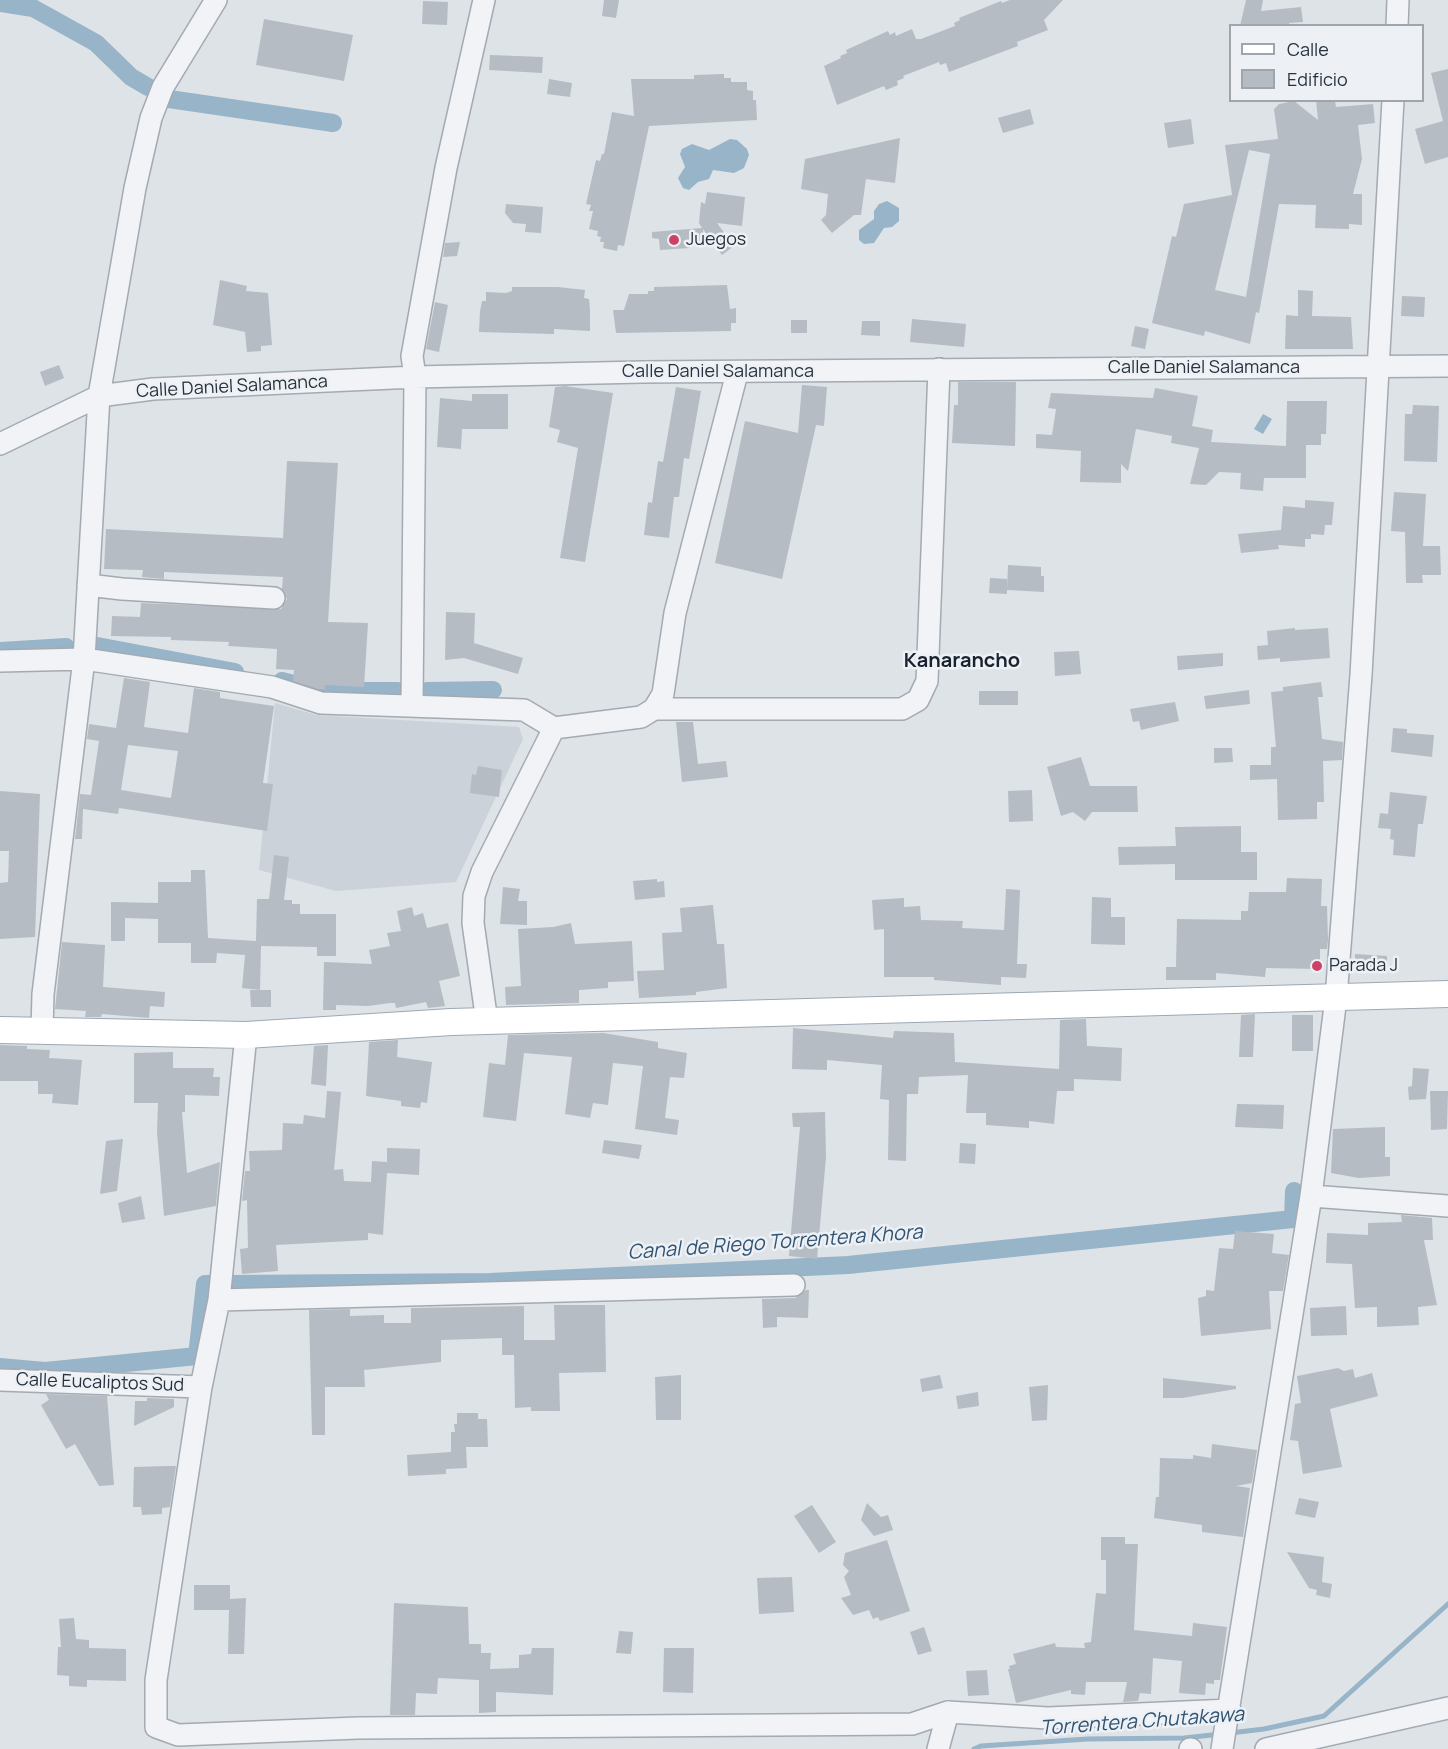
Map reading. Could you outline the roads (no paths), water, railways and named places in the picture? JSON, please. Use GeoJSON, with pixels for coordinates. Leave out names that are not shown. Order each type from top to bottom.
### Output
{"type":"FeatureCollection","features":[{"type":"Feature","properties":{"kind":"main road"},"geometry":{"type":"LineString","coordinates":[[0,1030],[246,1035],[487,1022],[1448,993]]}},
{"type":"Feature","properties":{"kind":"street"},"geometry":{"type":"LineString","coordinates":[[42,1031],[42,994],[84,659],[99,396],[135,188],[151,118],[163,87],[216,0]]}},
{"type":"Feature","properties":{"kind":"street"},"geometry":{"type":"LineString","coordinates":[[412,706],[415,377],[412,356],[446,168],[484,0]]}},
{"type":"Feature","properties":{"kind":"street"},"geometry":{"type":"LineString","coordinates":[[1397,24],[1398,0]]}},
{"type":"Feature","properties":{"kind":"street"},"geometry":{"type":"LineString","coordinates":[[246,1035],[219,1300],[201,1387],[156,1680],[156,1727],[178,1735],[358,1728],[912,1724],[948,1712],[1226,1730],[1311,1196],[1336,998],[1361,675],[1393,102]]}},
{"type":"Feature","properties":{"kind":"street","name":"Calle Daniel Salamanca"},"geometry":{"type":"LineString","coordinates":[[0,444],[99,396],[153,389],[415,377],[939,369],[1448,366]]}},
{"type":"Feature","properties":{"kind":"street"},"geometry":{"type":"LineString","coordinates":[[654,709],[902,709],[918,700],[927,681],[939,369]]}},
{"type":"Feature","properties":{"kind":"street"},"geometry":{"type":"LineString","coordinates":[[0,661],[84,659],[272,687],[321,703],[524,710],[554,728],[640,717],[654,709],[663,694],[675,613],[737,372]]}},
{"type":"Feature","properties":{"kind":"street"},"geometry":{"type":"LineString","coordinates":[[88,585],[122,590],[274,597]]}},
{"type":"Feature","properties":{"kind":"street"},"geometry":{"type":"LineString","coordinates":[[487,1022],[474,923],[474,896],[482,872],[554,728]]}},
{"type":"Feature","properties":{"kind":"street"},"geometry":{"type":"LineString","coordinates":[[1311,1196],[1448,1206]]}},
{"type":"Feature","properties":{"kind":"street"},"geometry":{"type":"LineString","coordinates":[[219,1300],[794,1285]]}},
{"type":"Feature","properties":{"kind":"street","name":"Calle Eucaliptos Sud"},"geometry":{"type":"LineString","coordinates":[[0,1380],[201,1387]]}},
{"type":"Feature","properties":{"kind":"street"},"geometry":{"type":"LineString","coordinates":[[1266,1749],[1448,1708]]}},
{"type":"Feature","properties":{"kind":"street"},"geometry":{"type":"LineString","coordinates":[[938,1749],[948,1712]]}},
{"type":"Feature","properties":{"kind":"water"},"geometry":{"type":"Polygon","coordinates":[[[730,139],[737,140],[747,149],[749,155],[744,168],[734,173],[713,170],[709,179],[698,182],[689,190],[683,188],[678,178],[685,167],[680,154],[682,149],[692,144],[709,150],[730,139]]]}},
{"type":"Feature","properties":{"kind":"water"},"geometry":{"type":"Polygon","coordinates":[[[887,201],[899,208],[899,221],[892,227],[884,228],[874,243],[864,244],[859,240],[859,230],[874,219],[874,211],[879,204],[887,201]]]}},
{"type":"Feature","properties":{"kind":"water"},"geometry":{"type":"Polygon","coordinates":[[[1263,414],[1272,419],[1263,434],[1254,429],[1263,414]]]}},
{"type":"Feature","properties":{"kind":"waterway","name":"Canal de Riego Torrentera Khora"},"geometry":{"type":"LineString","coordinates":[[0,3],[33,8],[96,43],[131,77],[148,87]]}},
{"type":"Feature","properties":{"kind":"waterway","name":"Canal de Riego Torrentera Khora"},"geometry":{"type":"LineString","coordinates":[[169,99],[333,123]]}},
{"type":"Feature","properties":{"kind":"waterway","name":"Canal de Riego Torrentera Khora"},"geometry":{"type":"LineString","coordinates":[[92,645],[235,672]]}},
{"type":"Feature","properties":{"kind":"waterway","name":"Canal de Riego Torrentera Khora"},"geometry":{"type":"LineString","coordinates":[[0,651],[66,647]]}},
{"type":"Feature","properties":{"kind":"waterway","name":"Canal de Riego Torrentera Khora"},"geometry":{"type":"LineString","coordinates":[[282,681],[322,691],[398,691]]}},
{"type":"Feature","properties":{"kind":"waterway","name":"Canal de Riego Torrentera Khora"},"geometry":{"type":"LineString","coordinates":[[427,691],[493,690]]}},
{"type":"Feature","properties":{"kind":"waterway","name":"Canal de Riego Torrentera Khora"},"geometry":{"type":"LineString","coordinates":[[230,1284],[490,1282],[848,1265],[1293,1219],[1294,1191]]}},
{"type":"Feature","properties":{"kind":"waterway","name":"Canal de Riego Torrentera Khora"},"geometry":{"type":"LineString","coordinates":[[0,1367],[45,1371],[197,1356],[205,1284],[215,1284]]}},
{"type":"Feature","properties":{"kind":"waterway","name":"Torrentera Chutakawa"},"geometry":{"type":"LineString","coordinates":[[1230,1733],[1264,1729],[1324,1716],[1448,1604]]}},
{"type":"Feature","properties":{"kind":"waterway","name":"Torrentera Chutakawa"},"geometry":{"type":"LineString","coordinates":[[974,1749],[981,1746],[1088,1739],[1184,1738],[1221,1734]]}},
{"type":"Feature","properties":{"kind":"place","name":"Juegos"},"geometry":{"type":"Point","coordinates":[674,240]}},
{"type":"Feature","properties":{"kind":"place","name":"Parada J"},"geometry":{"type":"Point","coordinates":[1317,966]}},
{"type":"Feature","properties":{"kind":"district","name":"Kanarancho"},"geometry":{"type":"Point","coordinates":[962,661]}}]}
